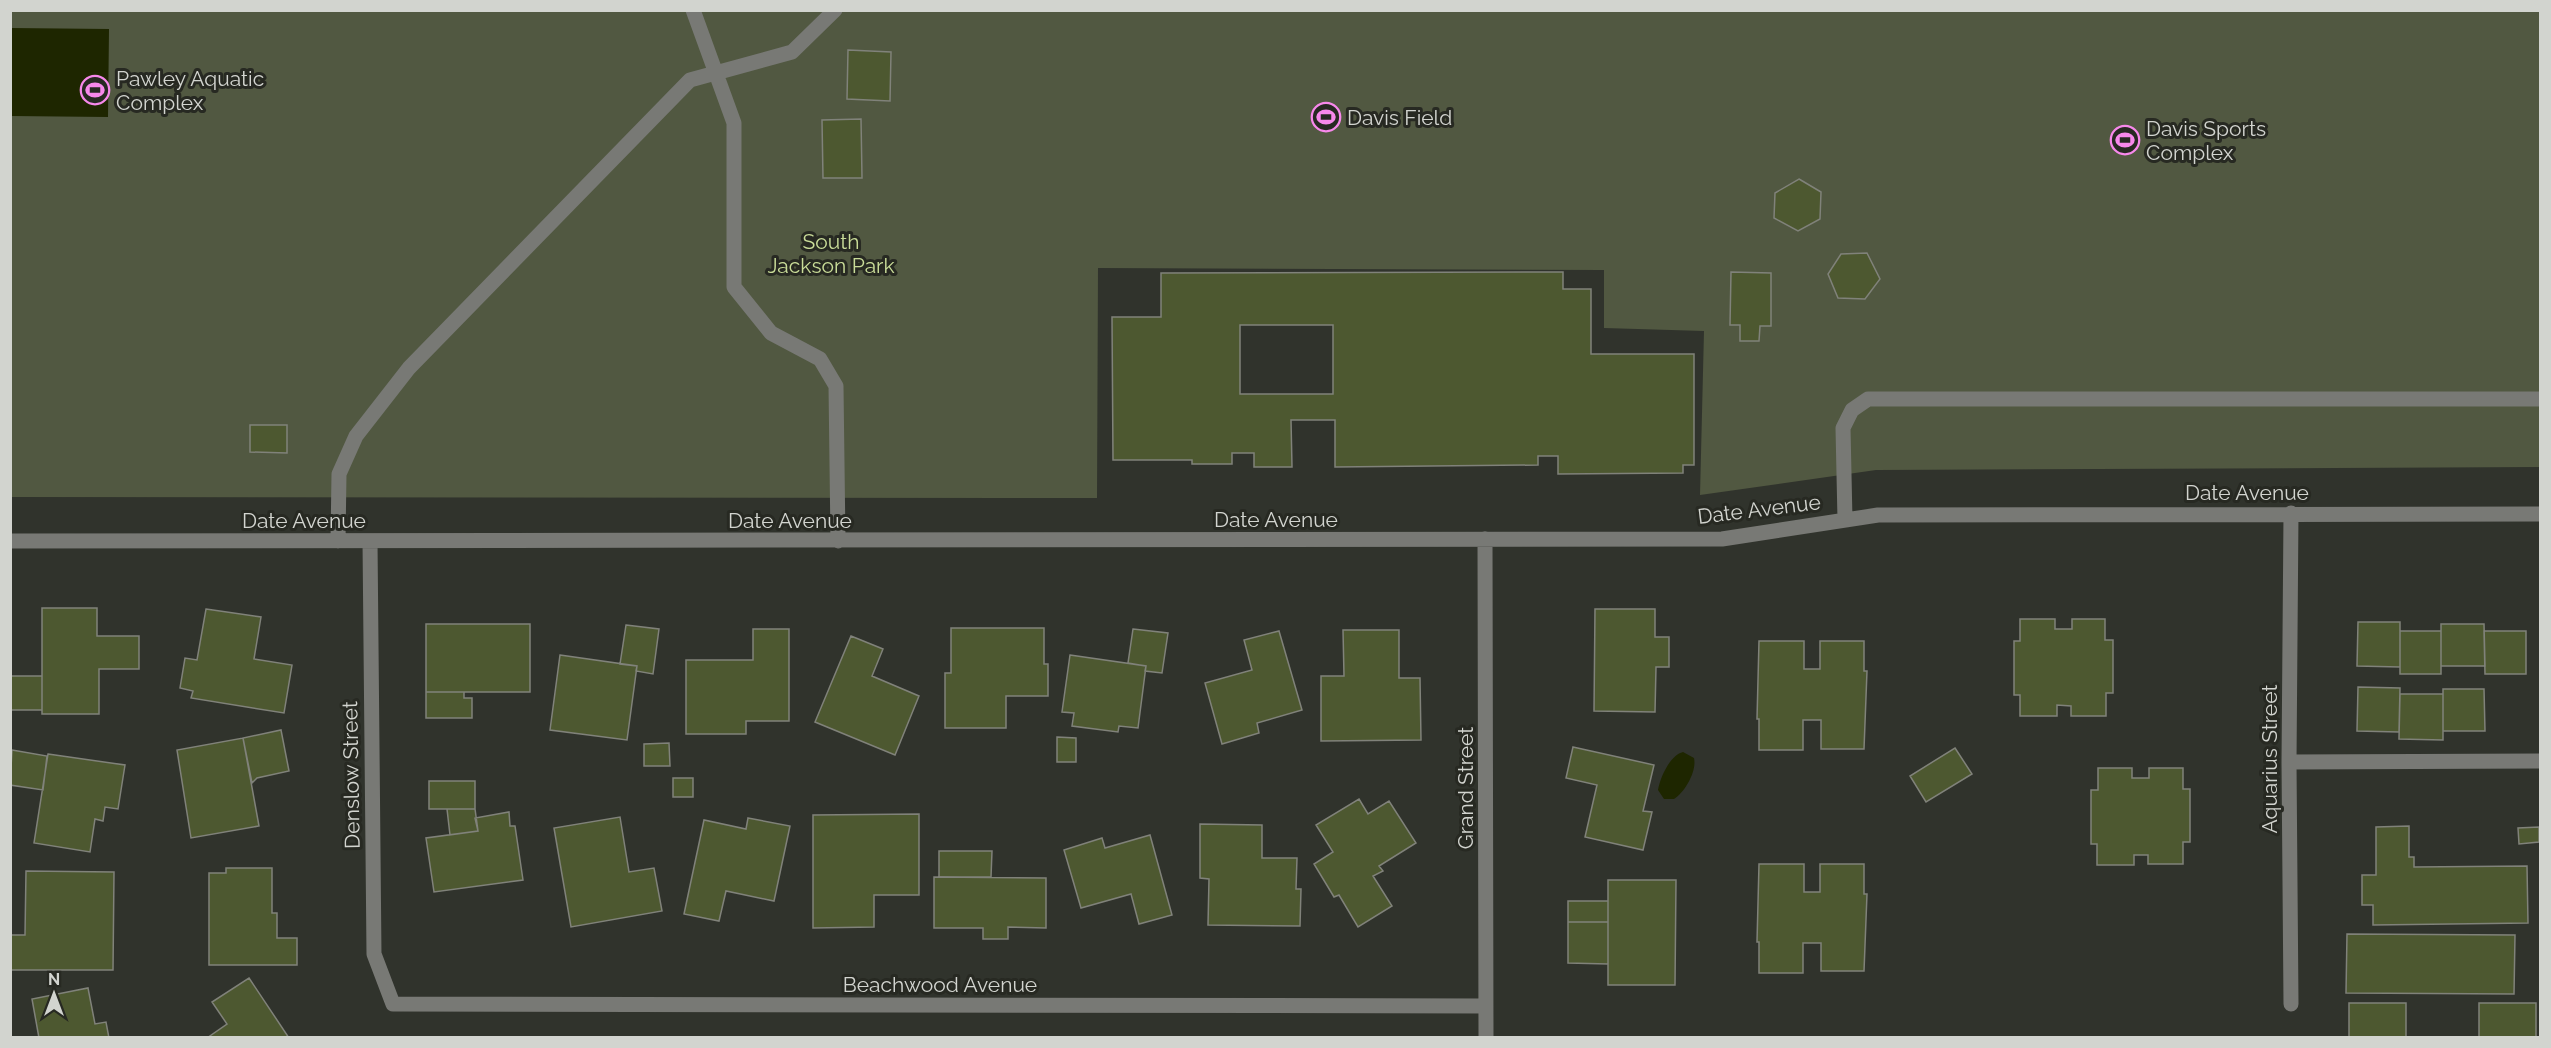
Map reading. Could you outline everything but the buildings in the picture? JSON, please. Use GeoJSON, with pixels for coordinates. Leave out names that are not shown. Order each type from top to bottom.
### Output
{"type":"FeatureCollection","features":[{"type":"Feature","properties":{"kind":"street"},"geometry":{"type":"LineString","coordinates":[[693,10],[734,123],[734,287],[771,333],[820,359],[836,386],[838,541]]}},
{"type":"Feature","properties":{"kind":"street"},"geometry":{"type":"LineString","coordinates":[[338,541],[339,474],[356,436],[409,368],[690,80],[792,52],[835,10]]}},
{"type":"Feature","properties":{"kind":"street"},"geometry":{"type":"LineString","coordinates":[[1845,520],[1843,428],[1852,410],[1869,399],[2541,399]]}},
{"type":"Feature","properties":{"kind":"street","name":"Aquarius Street"},"geometry":{"type":"LineString","coordinates":[[2291,513],[2289,762],[2291,1004]]}},
{"type":"Feature","properties":{"kind":"street","name":"Date Avenue"},"geometry":{"type":"LineString","coordinates":[[10,541],[1722,539],[1878,515],[2541,514]]}},
{"type":"Feature","properties":{"kind":"street","name":"Grand Street"},"geometry":{"type":"LineString","coordinates":[[1485,539],[1486,1038]]}},
{"type":"Feature","properties":{"kind":"street","name":"Denslow Street"},"geometry":{"type":"LineString","coordinates":[[370,541],[374,954],[393,1004]]}},
{"type":"Feature","properties":{"kind":"street"},"geometry":{"type":"LineString","coordinates":[[2289,762],[2541,761]]}},
{"type":"Feature","properties":{"kind":"street","name":"Beachwood Avenue"},"geometry":{"type":"LineString","coordinates":[[393,1004],[1486,1006]]}},
{"type":"Feature","properties":{"kind":"green space","name":"South Jackson Park"},"geometry":{"type":"Polygon","coordinates":[[[10,11],[2540,11],[2540,467],[1876,470],[1700,495],[1704,331],[1604,328],[1604,270],[1098,268],[1097,498],[11,497],[10,11]]]}},
{"type":"Feature","properties":{"kind":"shaded area"},"geometry":{"type":"Polygon","coordinates":[[[11,28],[109,29],[108,117],[11,116],[11,28]]]}},
{"type":"Feature","properties":{"kind":"shaded area"},"geometry":{"type":"Polygon","coordinates":[[[1683,752],[1694,758],[1692,775],[1678,796],[1674,799],[1664,799],[1658,790],[1661,779],[1670,762],[1683,752]]]}},
{"type":"Feature","properties":{"kind":"place","name":"Pawley Aquatic Complex"},"geometry":{"type":"Point","coordinates":[95,90]}},
{"type":"Feature","properties":{"kind":"place","name":"Davis Field"},"geometry":{"type":"Point","coordinates":[1326,117]}},
{"type":"Feature","properties":{"kind":"place","name":"Davis Sports Complex"},"geometry":{"type":"Point","coordinates":[2125,140]}}]}
